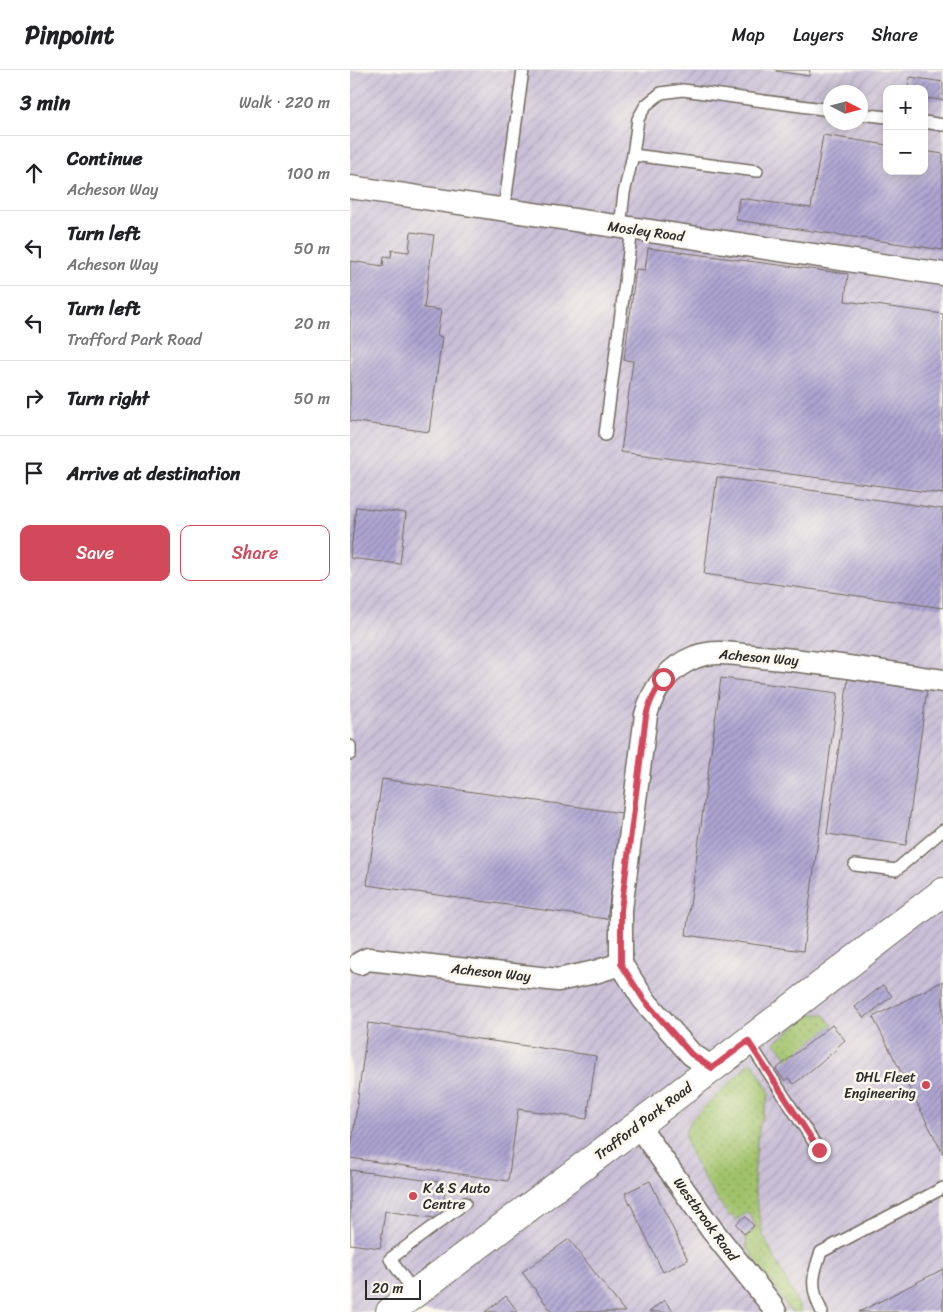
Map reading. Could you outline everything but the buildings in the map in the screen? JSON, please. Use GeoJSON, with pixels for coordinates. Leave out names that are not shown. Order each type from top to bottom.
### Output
{"type":"FeatureCollection","features":[{"type":"Feature","properties":{"kind":"street","name":"Mosley Road"},"geometry":{"type":"LineString","coordinates":[[350,187],[943,274]]}},
{"type":"Feature","properties":{"kind":"street","name":"Acheson Way"},"geometry":{"type":"LineString","coordinates":[[355,968],[368,959],[558,980],[621,964],[621,910],[646,716],[649,702],[655,690],[663,679],[684,662],[710,653],[723,653],[792,660],[943,681]]}},
{"type":"Feature","properties":{"kind":"street","name":"Trafford Park Road"},"geometry":{"type":"LineString","coordinates":[[390,1312],[943,892]]}},
{"type":"Feature","properties":{"kind":"street"},"geometry":{"type":"LineString","coordinates":[[621,964],[644,1000],[691,1054],[712,1068]]}},
{"type":"Feature","properties":{"kind":"street","name":"Westbrook Road"},"geometry":{"type":"LineString","coordinates":[[638,1125],[712,1230],[771,1304],[775,1312]]}},
{"type":"Feature","properties":{"kind":"lane"},"geometry":{"type":"LineString","coordinates":[[504,210],[523,70]]}},
{"type":"Feature","properties":{"kind":"lane"},"geometry":{"type":"LineString","coordinates":[[604,436],[626,228],[624,193],[633,155],[638,120],[646,105],[661,93],[683,90],[823,109]]}},
{"type":"Feature","properties":{"kind":"lane"},"geometry":{"type":"LineString","coordinates":[[868,115],[883,117]]}},
{"type":"Feature","properties":{"kind":"lane"},"geometry":{"type":"LineString","coordinates":[[928,123],[943,125]]}},
{"type":"Feature","properties":{"kind":"lane"},"geometry":{"type":"LineString","coordinates":[[633,155],[757,171]]}},
{"type":"Feature","properties":{"kind":"lane"},"geometry":{"type":"LineString","coordinates":[[350,746],[350,754]]}},
{"type":"Feature","properties":{"kind":"lane"},"geometry":{"type":"LineString","coordinates":[[855,864],[896,870],[943,830]]}},
{"type":"Feature","properties":{"kind":"lane"},"geometry":{"type":"LineString","coordinates":[[748,1041],[819,1150]]}},
{"type":"Feature","properties":{"kind":"lane"},"geometry":{"type":"LineString","coordinates":[[822,1312],[813,1284],[816,1265],[822,1252],[943,1188]]}},
{"type":"Feature","properties":{"kind":"lane"},"geometry":{"type":"LineString","coordinates":[[413,1295],[406,1281],[390,1259],[465,1203]]}},
{"type":"Feature","properties":{"kind":"shaded area"},"geometry":{"type":"Polygon","coordinates":[[[350,70],[943,70],[943,1312],[350,1312],[350,70]]]}},
{"type":"Feature","properties":{"kind":"green space"},"geometry":{"type":"Polygon","coordinates":[[[811,1014],[824,1014],[832,1025],[789,1060],[775,1042],[811,1014]]]}},
{"type":"Feature","properties":{"kind":"green space"},"geometry":{"type":"Polygon","coordinates":[[[752,1061],[770,1093],[757,1142],[754,1178],[755,1195],[763,1235],[802,1312],[791,1312],[747,1248],[746,1237],[756,1226],[748,1212],[735,1220],[732,1215],[729,1217],[709,1187],[689,1149],[686,1138],[686,1129],[692,1119],[752,1061]]]}},
{"type":"Feature","properties":{"kind":"place","name":"DHL Fleet Engineering"},"geometry":{"type":"Point","coordinates":[926,1085]}},
{"type":"Feature","properties":{"kind":"place","name":"K & S Auto Centre"},"geometry":{"type":"Point","coordinates":[413,1196]}},
{"type":"Feature","properties":{"kind":"route"},"geometry":{"type":"LineString","coordinates":[[663,679],[649,702],[646,716],[621,910],[621,964],[644,1000],[691,1054],[712,1068],[748,1041],[819,1150]]}}]}
